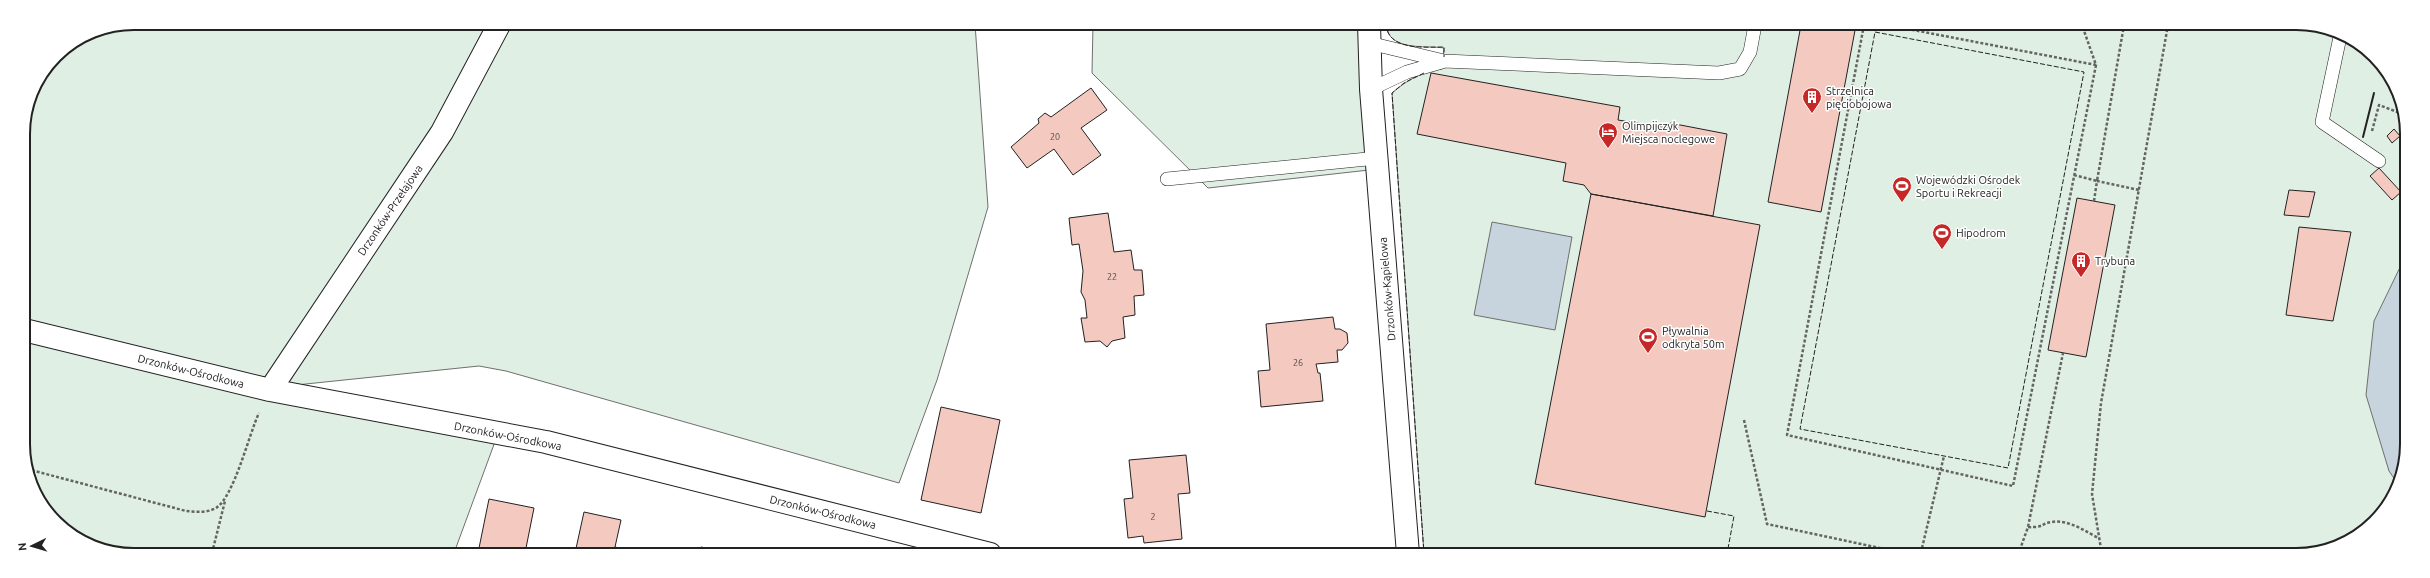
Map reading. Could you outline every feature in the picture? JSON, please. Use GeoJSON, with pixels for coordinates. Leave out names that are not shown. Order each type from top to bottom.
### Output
{"type":"FeatureCollection","features":[{"type":"Feature","properties":{"kind":"street","name":"Drzonków-Przełajowa"},"geometry":{"type":"LineString","coordinates":[[270,390],[442,132],[496,30]]}},
{"type":"Feature","properties":{"kind":"street","name":"Drzonków-Kąpielowa"},"geometry":{"type":"LineString","coordinates":[[1369,34],[1371,89],[1408,548]]}},
{"type":"Feature","properties":{"kind":"street","name":"Drzonków-Ośrodkowa"},"geometry":{"type":"LineString","coordinates":[[30,331],[270,390],[546,442],[966,548]]}},
{"type":"Feature","properties":{"kind":"lane"},"geometry":{"type":"LineString","coordinates":[[1369,34],[1444,61],[1719,73],[1740,69],[1750,52],[1754,30]]}},
{"type":"Feature","properties":{"kind":"lane"},"geometry":{"type":"LineString","coordinates":[[2339,40],[2322,122],[2379,161]]}},
{"type":"Feature","properties":{"kind":"lane"},"geometry":{"type":"LineString","coordinates":[[1371,89],[1407,72],[1444,61]]}},
{"type":"Feature","properties":{"kind":"lane"},"geometry":{"type":"LineString","coordinates":[[1167,179],[1377,158]]}},
{"type":"Feature","properties":{"kind":"path"},"geometry":{"type":"LineString","coordinates":[[1863,30],[1787,435],[2013,486],[2096,65],[2084,30]]}},
{"type":"Feature","properties":{"kind":"path"},"geometry":{"type":"LineString","coordinates":[[1913,30],[2096,65]]}},
{"type":"Feature","properties":{"kind":"path"},"geometry":{"type":"LineString","coordinates":[[2094,201],[2123,30]]}},
{"type":"Feature","properties":{"kind":"path"},"geometry":{"type":"LineString","coordinates":[[2101,548],[2092,494],[2101,402],[2167,30]]}},
{"type":"Feature","properties":{"kind":"path"},"geometry":{"type":"LineString","coordinates":[[2366,151],[2379,105],[2398,112]]}},
{"type":"Feature","properties":{"kind":"path"},"geometry":{"type":"LineString","coordinates":[[2074,175],[2139,190]]}},
{"type":"Feature","properties":{"kind":"path"},"geometry":{"type":"LineString","coordinates":[[2020,548],[2028,527],[2063,353]]}},
{"type":"Feature","properties":{"kind":"path"},"geometry":{"type":"LineString","coordinates":[[213,548],[225,500],[232,487],[250,432],[270,390]]}},
{"type":"Feature","properties":{"kind":"path"},"geometry":{"type":"LineString","coordinates":[[1744,420],[1767,524],[1881,548]]}},
{"type":"Feature","properties":{"kind":"path"},"geometry":{"type":"LineString","coordinates":[[1922,548],[1944,456]]}},
{"type":"Feature","properties":{"kind":"path"},"geometry":{"type":"LineString","coordinates":[[34,471],[186,511],[200,512],[216,508],[225,500]]}},
{"type":"Feature","properties":{"kind":"path"},"geometry":{"type":"LineString","coordinates":[[2028,527],[2040,528],[2052,522],[2074,526],[2100,538]]}},
{"type":"Feature","properties":{"kind":"green space"},"geometry":{"type":"Polygon","coordinates":[[[134,30],[975,30],[988,207],[937,380],[899,483],[506,371],[479,366],[248,390],[496,439],[456,548],[120,547],[100,543],[82,534],[60,518],[51,507],[38,484],[32,465],[30,451],[30,127],[38,94],[44,82],[56,65],[71,51],[100,35],[134,30]]]}},
{"type":"Feature","properties":{"kind":"green space"},"geometry":{"type":"Polygon","coordinates":[[[1093,30],[1370,30],[1378,169],[1208,188],[1092,73],[1093,30]]]}},
{"type":"Feature","properties":{"kind":"green space","name":"Wojewódzki Ośrodek Sportu i Rekreacji"},"geometry":{"type":"Polygon","coordinates":[[[1387,30],[2303,30],[2330,35],[2348,44],[2370,60],[2386,82],[2395,100],[2398,113],[2400,134],[2400,444],[2395,478],[2379,507],[2354,531],[2330,543],[2303,548],[1424,548],[1392,93],[1415,77],[1428,71],[1442,69],[1444,48],[1400,43],[1393,39],[1387,30]]]}},
{"type":"Feature","properties":{"kind":"shaded area"},"geometry":{"type":"Polygon","coordinates":[[[1492,222],[1572,237],[1555,330],[1474,315],[1492,222]]]}},
{"type":"Feature","properties":{"kind":"shaded area"},"geometry":{"type":"Polygon","coordinates":[[[2400,267],[2400,444],[2398,465],[2395,479],[2389,471],[2366,395],[2374,321],[2400,267]]]}},
{"type":"Feature","properties":{"kind":"building","name":"Strzelnica pięciobojowa"},"geometry":{"type":"Polygon","coordinates":[[[1800,30],[1855,30],[1821,212],[1768,202],[1800,30]]]}},
{"type":"Feature","properties":{"kind":"building","name":"Olimpijczyk Miejsca noclegowe"},"geometry":{"type":"Polygon","coordinates":[[[1431,73],[1620,107],[1618,120],[1668,128],[1670,123],[1727,134],[1713,216],[1591,194],[1584,185],[1563,181],[1566,163],[1417,134],[1431,73]]]}},
{"type":"Feature","properties":{"kind":"building"},"geometry":{"type":"Polygon","coordinates":[[[1091,88],[1107,110],[1081,128],[1101,155],[1073,175],[1054,149],[1027,168],[1011,147],[1039,123],[1038,119],[1045,113],[1051,117],[1091,88]]]}},
{"type":"Feature","properties":{"kind":"building"},"geometry":{"type":"Polygon","coordinates":[[[2394,129],[2400,136],[2392,143],[2387,136],[2394,129]]]}},
{"type":"Feature","properties":{"kind":"building"},"geometry":{"type":"Polygon","coordinates":[[[2379,168],[2400,191],[2400,193],[2392,200],[2370,176],[2379,168]]]}},
{"type":"Feature","properties":{"kind":"building"},"geometry":{"type":"Polygon","coordinates":[[[2289,190],[2315,192],[2309,217],[2284,215],[2289,190]]]}},
{"type":"Feature","properties":{"kind":"building","name":"Pływalnia odkryta 50m"},"geometry":{"type":"Polygon","coordinates":[[[1591,194],[1760,225],[1705,517],[1535,484],[1591,194]]]}},
{"type":"Feature","properties":{"kind":"building","name":"Trybuna"},"geometry":{"type":"Polygon","coordinates":[[[2077,198],[2115,205],[2086,357],[2048,350],[2077,198]]]}},
{"type":"Feature","properties":{"kind":"building"},"geometry":{"type":"Polygon","coordinates":[[[1108,213],[1114,252],[1131,250],[1134,270],[1142,270],[1144,295],[1134,296],[1135,315],[1123,317],[1125,338],[1112,341],[1107,347],[1100,341],[1085,342],[1081,318],[1087,318],[1085,300],[1081,292],[1083,271],[1079,244],[1072,245],[1069,218],[1108,213]]]}},
{"type":"Feature","properties":{"kind":"building"},"geometry":{"type":"Polygon","coordinates":[[[2299,227],[2351,232],[2333,321],[2286,315],[2299,227]]]}},
{"type":"Feature","properties":{"kind":"building"},"geometry":{"type":"Polygon","coordinates":[[[1333,317],[1335,329],[1340,329],[1347,333],[1348,343],[1342,350],[1337,350],[1338,362],[1316,364],[1318,373],[1320,373],[1323,401],[1261,407],[1258,371],[1270,370],[1266,324],[1333,317]]]}},
{"type":"Feature","properties":{"kind":"building"},"geometry":{"type":"Polygon","coordinates":[[[941,407],[1000,420],[981,513],[921,500],[941,407]]]}},
{"type":"Feature","properties":{"kind":"building"},"geometry":{"type":"Polygon","coordinates":[[[1186,455],[1190,493],[1178,494],[1182,539],[1144,543],[1143,536],[1128,538],[1124,499],[1133,498],[1129,460],[1186,455]]]}},
{"type":"Feature","properties":{"kind":"building"},"geometry":{"type":"Polygon","coordinates":[[[489,499],[534,508],[526,548],[479,548],[489,499]]]}},
{"type":"Feature","properties":{"kind":"building"},"geometry":{"type":"Polygon","coordinates":[[[584,512],[621,520],[615,547],[619,548],[576,548],[584,512]]]}},
{"type":"Feature","properties":{"kind":"fence"},"geometry":{"type":"LineString","coordinates":[[1387,30],[1393,39],[1408,46],[1444,47],[1444,57]]}},
{"type":"Feature","properties":{"kind":"fence"},"geometry":{"type":"LineString","coordinates":[[1875,32],[2084,72],[2008,468],[1800,429],[1875,32]]}},
{"type":"Feature","properties":{"kind":"fence"},"geometry":{"type":"LineString","coordinates":[[1424,73],[1404,83],[1392,93],[1424,548]]}},
{"type":"Feature","properties":{"kind":"fence"},"geometry":{"type":"LineString","coordinates":[[1707,511],[1734,516],[1728,548]]}},
{"type":"Feature","properties":{"kind":"wall"},"geometry":{"type":"LineString","coordinates":[[2363,137],[2374,93]]}},
{"type":"Feature","properties":{"kind":"place","name":"Strzelnica pięciobojowa"},"geometry":{"type":"Point","coordinates":[1812,114]}},
{"type":"Feature","properties":{"kind":"place","name":"Olimpijczyk Miejsca noclegowe"},"geometry":{"type":"Point","coordinates":[1608,149]}},
{"type":"Feature","properties":{"kind":"place","name":"Wojewódzki Ośrodek Sportu i Rekreacji"},"geometry":{"type":"Point","coordinates":[1902,203]}},
{"type":"Feature","properties":{"kind":"place","name":"Hipodrom"},"geometry":{"type":"Point","coordinates":[1942,250]}},
{"type":"Feature","properties":{"kind":"place","name":"Trybuna"},"geometry":{"type":"Point","coordinates":[2081,278]}},
{"type":"Feature","properties":{"kind":"place","name":"Pływalnia odkryta 50m"},"geometry":{"type":"Point","coordinates":[1648,354]}}]}
